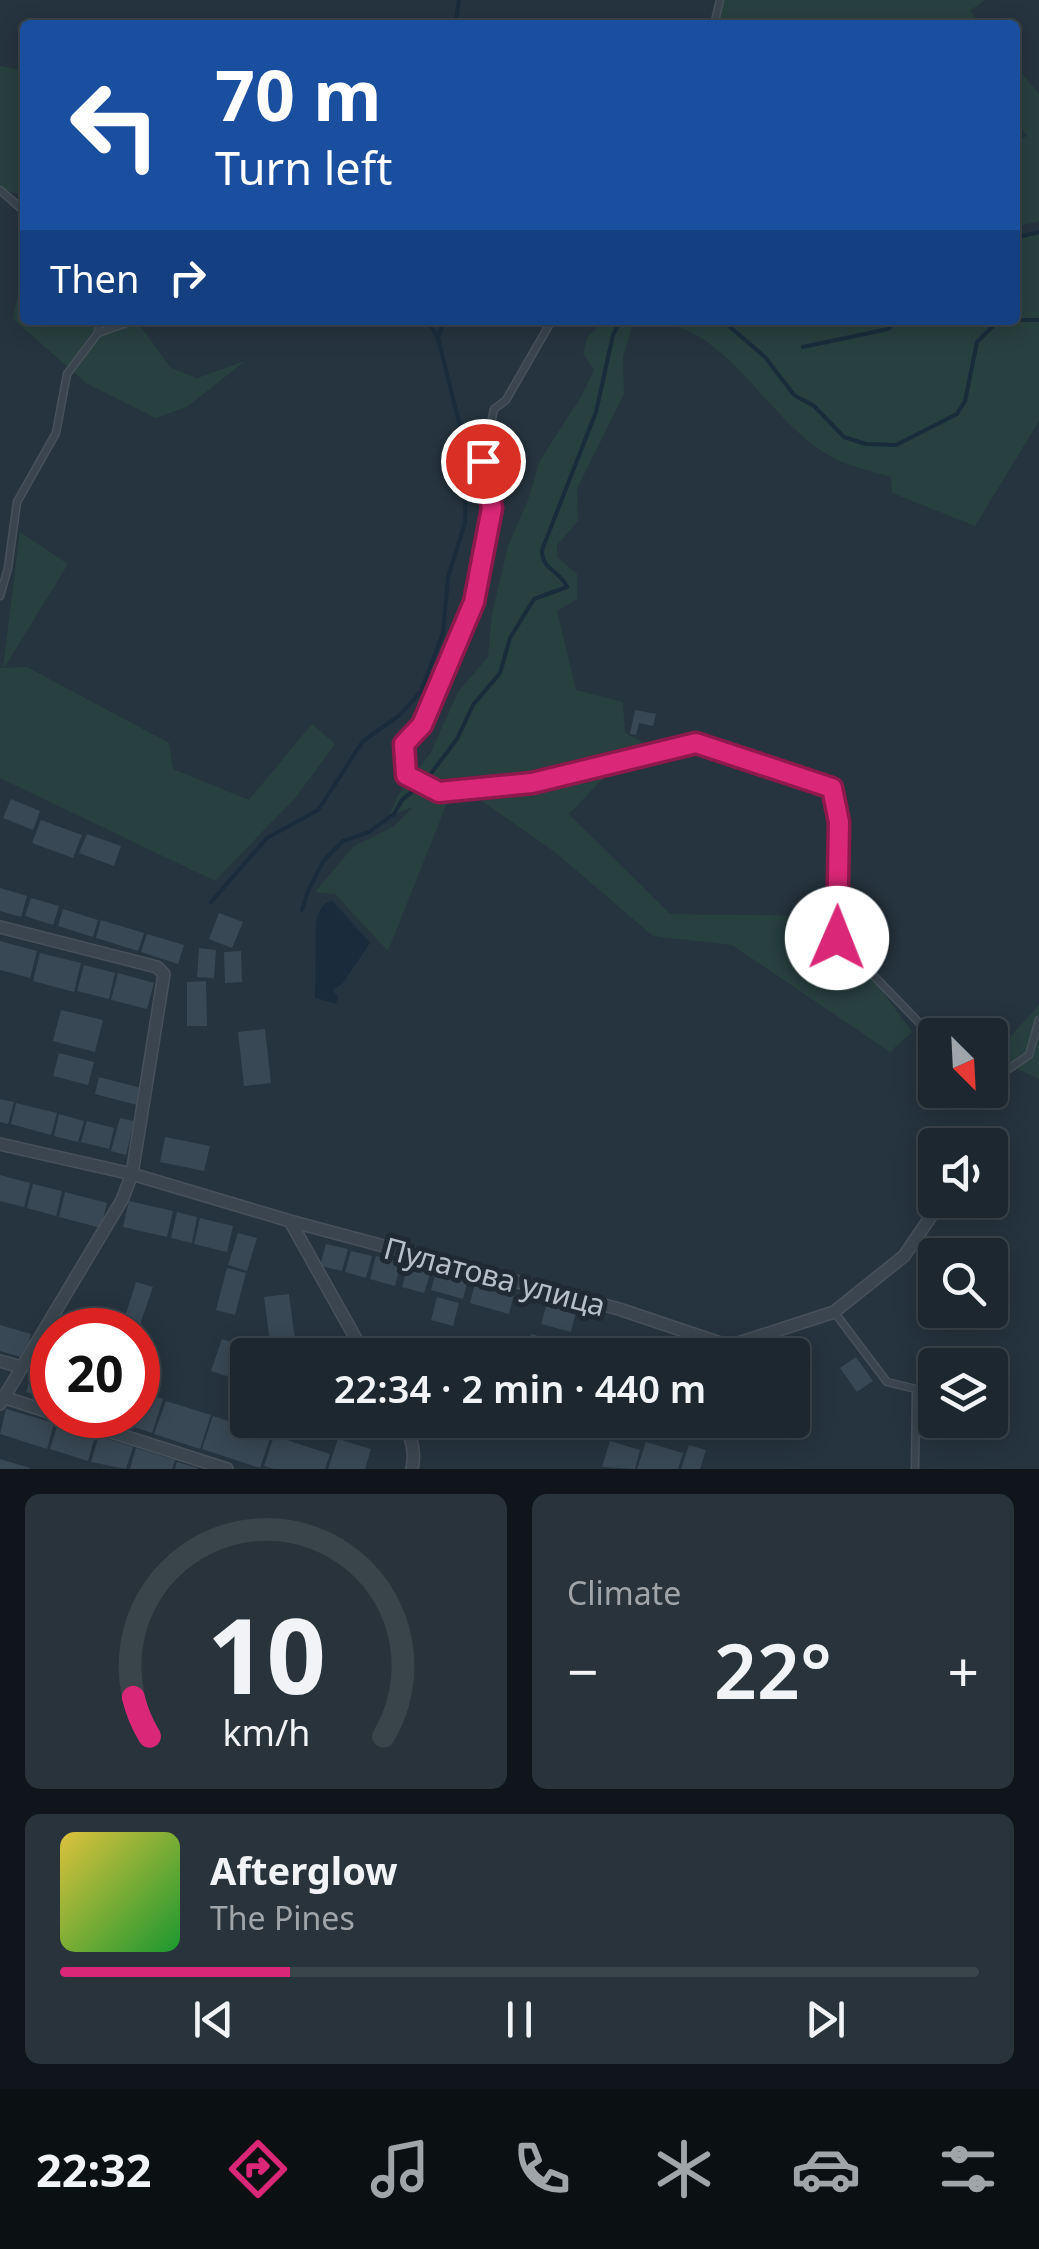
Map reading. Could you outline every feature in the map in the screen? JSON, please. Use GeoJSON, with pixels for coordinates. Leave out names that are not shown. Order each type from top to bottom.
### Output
{"type":"FeatureCollection","features":[{"type":"Feature","properties":{"kind":"street"},"geometry":{"type":"LineString","coordinates":[[0,927],[157,967],[164,974],[132,1174],[122,1200],[2,1401],[30,1408]]}},
{"type":"Feature","properties":{"kind":"street","name":"Пулатова улица"},"geometry":{"type":"LineString","coordinates":[[0,1144],[132,1174],[290,1221],[619,1309],[730,1346],[834,1312],[904,1256],[930,1218]]}},
{"type":"Feature","properties":{"kind":"street"},"geometry":{"type":"LineString","coordinates":[[290,1221],[355,1338]]}},
{"type":"Feature","properties":{"kind":"street"},"geometry":{"type":"LineString","coordinates":[[0,1361],[22,1368]]}},
{"type":"Feature","properties":{"kind":"street"},"geometry":{"type":"LineString","coordinates":[[130,1438],[227,1469]]}},
{"type":"Feature","properties":{"kind":"street"},"geometry":{"type":"LineString","coordinates":[[410,1438],[412,1469]]}},
{"type":"Feature","properties":{"kind":"lane"},"geometry":{"type":"LineString","coordinates":[[0,190],[20,208]]}},
{"type":"Feature","properties":{"kind":"lane"},"geometry":{"type":"LineString","coordinates":[[0,596],[18,502],[56,432],[67,374],[98,333],[99,325]]}},
{"type":"Feature","properties":{"kind":"lane"},"geometry":{"type":"LineString","coordinates":[[98,333],[121,325]]}},
{"type":"Feature","properties":{"kind":"lane"},"geometry":{"type":"LineString","coordinates":[[549,325],[506,400],[494,409],[483,461],[492,508],[474,602],[422,725],[404,744],[406,775],[439,792],[532,783],[696,743],[832,788],[839,822],[837,938],[918,1021]]}},
{"type":"Feature","properties":{"kind":"lane"},"geometry":{"type":"LineString","coordinates":[[1008,1069],[1029,1056],[1039,1020]]}},
{"type":"Feature","properties":{"kind":"lane"},"geometry":{"type":"LineString","coordinates":[[834,1312],[887,1382],[916,1388],[915,1469]]}},
{"type":"Feature","properties":{"kind":"green space"},"geometry":{"type":"Polygon","coordinates":[[[723,0],[985,0],[970,11],[978,20],[718,20],[723,0]]]}},
{"type":"Feature","properties":{"kind":"green space"},"geometry":{"type":"Polygon","coordinates":[[[0,66],[20,70],[20,195],[0,189],[0,66]]]}},
{"type":"Feature","properties":{"kind":"green space"},"geometry":{"type":"Polygon","coordinates":[[[1020,71],[1039,94],[1039,221],[1020,226],[1020,140],[1027,136],[1020,127],[1020,71]]]}},
{"type":"Feature","properties":{"kind":"green space"},"geometry":{"type":"Polygon","coordinates":[[[1039,234],[1039,421],[975,526],[892,493],[891,477],[825,453],[804,438],[709,343],[670,325],[1020,325],[1020,238],[1039,234]]]}},
{"type":"Feature","properties":{"kind":"green space"},"geometry":{"type":"Polygon","coordinates":[[[20,283],[20,325],[140,325],[171,368],[197,378],[245,361],[187,407],[156,418],[86,383],[13,319],[20,283]]]}},
{"type":"Feature","properties":{"kind":"green space"},"geometry":{"type":"Polygon","coordinates":[[[600,325],[644,325],[632,327],[623,357],[624,394],[577,489],[578,521],[557,545],[557,557],[577,574],[577,599],[557,611],[576,690],[623,702],[625,733],[656,749],[620,761],[569,814],[670,914],[828,916],[912,1032],[890,1052],[732,945],[653,936],[555,852],[476,797],[451,793],[388,951],[335,894],[315,892],[353,847],[393,827],[413,807],[389,816],[398,795],[430,754],[458,692],[488,657],[492,614],[508,546],[540,460],[594,370],[583,353],[588,336],[600,325]]]}},
{"type":"Feature","properties":{"kind":"green space"},"geometry":{"type":"Polygon","coordinates":[[[20,532],[68,564],[4,668],[27,667],[169,743],[173,769],[249,800],[312,724],[335,744],[296,797],[215,881],[0,778],[0,668],[20,532]]]}},
{"type":"Feature","properties":{"kind":"green space"},"geometry":{"type":"Polygon","coordinates":[[[1039,1005],[1039,1079],[1008,1064],[1008,1039],[1039,1005]]]}},
{"type":"Feature","properties":{"kind":"water"},"geometry":{"type":"Polygon","coordinates":[[[332,900],[370,943],[343,983],[333,990],[338,997],[336,1004],[315,998],[316,924],[321,909],[332,900]]]}},
{"type":"Feature","properties":{"kind":"building"},"geometry":{"type":"Polygon","coordinates":[[[635,710],[656,714],[653,726],[639,723],[636,735],[630,734],[635,710]]]}},
{"type":"Feature","properties":{"kind":"building"},"geometry":{"type":"Polygon","coordinates":[[[11,799],[40,811],[33,830],[3,818],[11,799]]]}},
{"type":"Feature","properties":{"kind":"building"},"geometry":{"type":"Polygon","coordinates":[[[41,820],[82,835],[73,858],[32,843],[41,820]]]}},
{"type":"Feature","properties":{"kind":"building"},"geometry":{"type":"Polygon","coordinates":[[[87,834],[121,846],[114,866],[79,853],[87,834]]]}},
{"type":"Feature","properties":{"kind":"building"},"geometry":{"type":"Polygon","coordinates":[[[0,888],[27,896],[21,917],[0,911],[0,888]]]}},
{"type":"Feature","properties":{"kind":"building"},"geometry":{"type":"Polygon","coordinates":[[[31,898],[59,906],[53,925],[25,916],[31,898]]]}},
{"type":"Feature","properties":{"kind":"building"},"geometry":{"type":"Polygon","coordinates":[[[63,909],[98,920],[93,937],[58,926],[63,909]]]}},
{"type":"Feature","properties":{"kind":"building"},"geometry":{"type":"Polygon","coordinates":[[[219,913],[243,922],[232,948],[209,939],[219,913]]]}},
{"type":"Feature","properties":{"kind":"building"},"geometry":{"type":"Polygon","coordinates":[[[101,920],[144,933],[138,951],[96,938],[101,920]]]}},
{"type":"Feature","properties":{"kind":"building"},"geometry":{"type":"Polygon","coordinates":[[[147,934],[184,945],[178,964],[141,952],[147,934]]]}},
{"type":"Feature","properties":{"kind":"building"},"geometry":{"type":"Polygon","coordinates":[[[0,941],[37,951],[30,978],[0,970],[0,941]]]}},
{"type":"Feature","properties":{"kind":"building"},"geometry":{"type":"Polygon","coordinates":[[[199,948],[216,950],[214,978],[197,977],[199,948]]]}},
{"type":"Feature","properties":{"kind":"building"},"geometry":{"type":"Polygon","coordinates":[[[241,951],[242,982],[225,983],[224,952],[241,951]]]}},
{"type":"Feature","properties":{"kind":"building"},"geometry":{"type":"Polygon","coordinates":[[[40,953],[81,963],[74,992],[33,981],[40,953]]]}},
{"type":"Feature","properties":{"kind":"building"},"geometry":{"type":"Polygon","coordinates":[[[84,965],[115,973],[109,999],[77,991],[84,965]]]}},
{"type":"Feature","properties":{"kind":"building"},"geometry":{"type":"Polygon","coordinates":[[[118,973],[154,983],[147,1009],[111,1000],[118,973]]]}},
{"type":"Feature","properties":{"kind":"building"},"geometry":{"type":"Polygon","coordinates":[[[206,981],[207,1026],[187,1026],[187,982],[206,981]]]}},
{"type":"Feature","properties":{"kind":"building"},"geometry":{"type":"Polygon","coordinates":[[[61,1010],[103,1020],[95,1052],[53,1041],[61,1010]]]}},
{"type":"Feature","properties":{"kind":"building"},"geometry":{"type":"Polygon","coordinates":[[[265,1029],[271,1083],[244,1086],[238,1032],[265,1029]]]}},
{"type":"Feature","properties":{"kind":"building"},"geometry":{"type":"Polygon","coordinates":[[[59,1053],[94,1062],[88,1085],[53,1076],[59,1053]]]}},
{"type":"Feature","properties":{"kind":"building"},"geometry":{"type":"Polygon","coordinates":[[[99,1077],[141,1088],[137,1105],[95,1094],[99,1077]]]}},
{"type":"Feature","properties":{"kind":"building"},"geometry":{"type":"Polygon","coordinates":[[[0,1099],[14,1102],[8,1124],[0,1122],[0,1099]]]}},
{"type":"Feature","properties":{"kind":"building"},"geometry":{"type":"Polygon","coordinates":[[[16,1103],[57,1113],[51,1135],[11,1124],[16,1103]]]}},
{"type":"Feature","properties":{"kind":"building"},"geometry":{"type":"Polygon","coordinates":[[[59,1114],[84,1121],[78,1142],[54,1136],[59,1114]]]}},
{"type":"Feature","properties":{"kind":"building"},"geometry":{"type":"Polygon","coordinates":[[[120,1118],[134,1121],[126,1155],[111,1151],[120,1118]]]}},
{"type":"Feature","properties":{"kind":"building"},"geometry":{"type":"Polygon","coordinates":[[[87,1121],[114,1128],[109,1149],[81,1142],[87,1121]]]}},
{"type":"Feature","properties":{"kind":"building"},"geometry":{"type":"Polygon","coordinates":[[[165,1137],[210,1146],[204,1171],[160,1162],[165,1137]]]}},
{"type":"Feature","properties":{"kind":"building"},"geometry":{"type":"Polygon","coordinates":[[[0,1175],[30,1183],[24,1207],[0,1201],[0,1175]]]}},
{"type":"Feature","properties":{"kind":"building"},"geometry":{"type":"Polygon","coordinates":[[[33,1184],[62,1191],[56,1216],[27,1208],[33,1184]]]}},
{"type":"Feature","properties":{"kind":"building"},"geometry":{"type":"Polygon","coordinates":[[[65,1192],[107,1203],[101,1228],[59,1217],[65,1192]]]}},
{"type":"Feature","properties":{"kind":"building"},"geometry":{"type":"Polygon","coordinates":[[[129,1201],[173,1211],[167,1237],[123,1227],[129,1201]]]}},
{"type":"Feature","properties":{"kind":"building"},"geometry":{"type":"Polygon","coordinates":[[[177,1212],[197,1217],[192,1243],[171,1238],[177,1212]]]}},
{"type":"Feature","properties":{"kind":"building"},"geometry":{"type":"Polygon","coordinates":[[[200,1218],[233,1226],[227,1252],[194,1244],[200,1218]]]}},
{"type":"Feature","properties":{"kind":"building"},"geometry":{"type":"Polygon","coordinates":[[[238,1233],[257,1238],[247,1271],[228,1265],[238,1233]]]}},
{"type":"Feature","properties":{"kind":"building"},"geometry":{"type":"Polygon","coordinates":[[[326,1244],[348,1249],[342,1271],[320,1266],[326,1244]]]}},
{"type":"Feature","properties":{"kind":"building"},"geometry":{"type":"Polygon","coordinates":[[[351,1251],[372,1256],[366,1278],[345,1272],[351,1251]]]}},
{"type":"Feature","properties":{"kind":"building"},"geometry":{"type":"Polygon","coordinates":[[[376,1256],[401,1263],[395,1286],[370,1279],[376,1256]]]}},
{"type":"Feature","properties":{"kind":"building"},"geometry":{"type":"Polygon","coordinates":[[[408,1265],[431,1271],[424,1293],[402,1287],[408,1265]]]}},
{"type":"Feature","properties":{"kind":"building"},"geometry":{"type":"Polygon","coordinates":[[[227,1268],[246,1273],[235,1315],[216,1310],[227,1268]]]}},
{"type":"Feature","properties":{"kind":"building"},"geometry":{"type":"Polygon","coordinates":[[[436,1272],[468,1280],[463,1299],[431,1290],[436,1272]]]}},
{"type":"Feature","properties":{"kind":"building"},"geometry":{"type":"Polygon","coordinates":[[[136,1282],[153,1287],[146,1308],[128,1308],[136,1282]]]}},
{"type":"Feature","properties":{"kind":"building"},"geometry":{"type":"Polygon","coordinates":[[[475,1283],[514,1294],[509,1314],[470,1303],[475,1283]]]}},
{"type":"Feature","properties":{"kind":"building"},"geometry":{"type":"Polygon","coordinates":[[[289,1294],[295,1338],[269,1338],[264,1297],[289,1294]]]}},
{"type":"Feature","properties":{"kind":"building"},"geometry":{"type":"Polygon","coordinates":[[[437,1297],[459,1303],[453,1326],[431,1320],[437,1297]]]}},
{"type":"Feature","properties":{"kind":"building"},"geometry":{"type":"Polygon","coordinates":[[[548,1299],[577,1307],[571,1332],[541,1324],[548,1299]]]}},
{"type":"Feature","properties":{"kind":"building"},"geometry":{"type":"Polygon","coordinates":[[[0,1325],[30,1334],[24,1358],[0,1351],[0,1325]]]}},
{"type":"Feature","properties":{"kind":"building"},"geometry":{"type":"Polygon","coordinates":[[[222,1339],[230,1342],[230,1377],[211,1371],[222,1339]]]}},
{"type":"Feature","properties":{"kind":"building"},"geometry":{"type":"Polygon","coordinates":[[[856,1357],[873,1381],[857,1392],[840,1368],[856,1357]]]}},
{"type":"Feature","properties":{"kind":"building"},"geometry":{"type":"Polygon","coordinates":[[[166,1401],[211,1415],[200,1449],[160,1436],[160,1418],[166,1401]]]}},
{"type":"Feature","properties":{"kind":"building"},"geometry":{"type":"Polygon","coordinates":[[[6,1409],[30,1416],[30,1438],[50,1438],[47,1449],[0,1434],[6,1409]]]}},
{"type":"Feature","properties":{"kind":"building"},"geometry":{"type":"Polygon","coordinates":[[[213,1416],[230,1422],[230,1438],[270,1438],[260,1468],[202,1449],[213,1416]]]}},
{"type":"Feature","properties":{"kind":"building"},"geometry":{"type":"Polygon","coordinates":[[[54,1438],[94,1438],[88,1461],[50,1449],[54,1438]]]}},
{"type":"Feature","properties":{"kind":"building"},"geometry":{"type":"Polygon","coordinates":[[[98,1438],[133,1447],[126,1469],[91,1462],[98,1438]]]}},
{"type":"Feature","properties":{"kind":"building"},"geometry":{"type":"Polygon","coordinates":[[[273,1438],[330,1454],[325,1469],[264,1466],[273,1438]]]}},
{"type":"Feature","properties":{"kind":"building"},"geometry":{"type":"Polygon","coordinates":[[[338,1439],[371,1449],[365,1469],[328,1469],[338,1439]]]}},
{"type":"Feature","properties":{"kind":"building"},"geometry":{"type":"Polygon","coordinates":[[[610,1441],[640,1450],[635,1469],[602,1467],[610,1441]]]}},
{"type":"Feature","properties":{"kind":"building"},"geometry":{"type":"Polygon","coordinates":[[[646,1442],[683,1453],[678,1469],[637,1469],[646,1442]]]}},
{"type":"Feature","properties":{"kind":"building"},"geometry":{"type":"Polygon","coordinates":[[[689,1445],[706,1450],[700,1469],[681,1469],[689,1445]]]}},
{"type":"Feature","properties":{"kind":"building"},"geometry":{"type":"Polygon","coordinates":[[[136,1448],[175,1460],[172,1469],[130,1469],[136,1448]]]}},
{"type":"Feature","properties":{"kind":"building"},"geometry":{"type":"Polygon","coordinates":[[[0,1459],[30,1468],[30,1469],[0,1469],[0,1459]]]}},
{"type":"Feature","properties":{"kind":"building"},"geometry":{"type":"Polygon","coordinates":[[[177,1462],[198,1468],[198,1469],[175,1469],[177,1462]]]}},
{"type":"Feature","properties":{"kind":"waterway"},"geometry":{"type":"LineString","coordinates":[[456,20],[459,0]]}},
{"type":"Feature","properties":{"kind":"waterway"},"geometry":{"type":"LineString","coordinates":[[1020,237],[1039,232]]}},
{"type":"Feature","properties":{"kind":"waterway"},"geometry":{"type":"LineString","coordinates":[[1020,320],[1039,320]]}},
{"type":"Feature","properties":{"kind":"waterway"},"geometry":{"type":"LineString","coordinates":[[211,902],[267,838],[318,810],[363,741],[400,715],[421,691],[443,633],[448,577],[465,523],[466,451],[438,338],[430,325]]}},
{"type":"Feature","properties":{"kind":"waterway"},"geometry":{"type":"LineString","coordinates":[[438,338],[442,325]]}},
{"type":"Feature","properties":{"kind":"waterway"},"geometry":{"type":"LineString","coordinates":[[302,910],[324,860],[343,841],[369,832],[394,814],[457,739],[473,705],[500,673],[510,638],[534,599],[567,587],[545,562],[542,550],[596,412],[618,325]]}},
{"type":"Feature","properties":{"kind":"waterway"},"geometry":{"type":"LineString","coordinates":[[728,325],[765,357],[794,395],[814,406],[844,437],[866,444],[896,445],[957,414],[965,401],[977,342],[994,325]]}},
{"type":"Feature","properties":{"kind":"waterway"},"geometry":{"type":"LineString","coordinates":[[803,347],[892,325]]}},
{"type":"Feature","properties":{"kind":"route"},"geometry":{"type":"LineString","coordinates":[[483,461],[492,508],[474,602],[422,725],[404,744],[406,775],[439,792],[532,783],[696,743],[832,788],[839,822],[837,938]]}}]}
